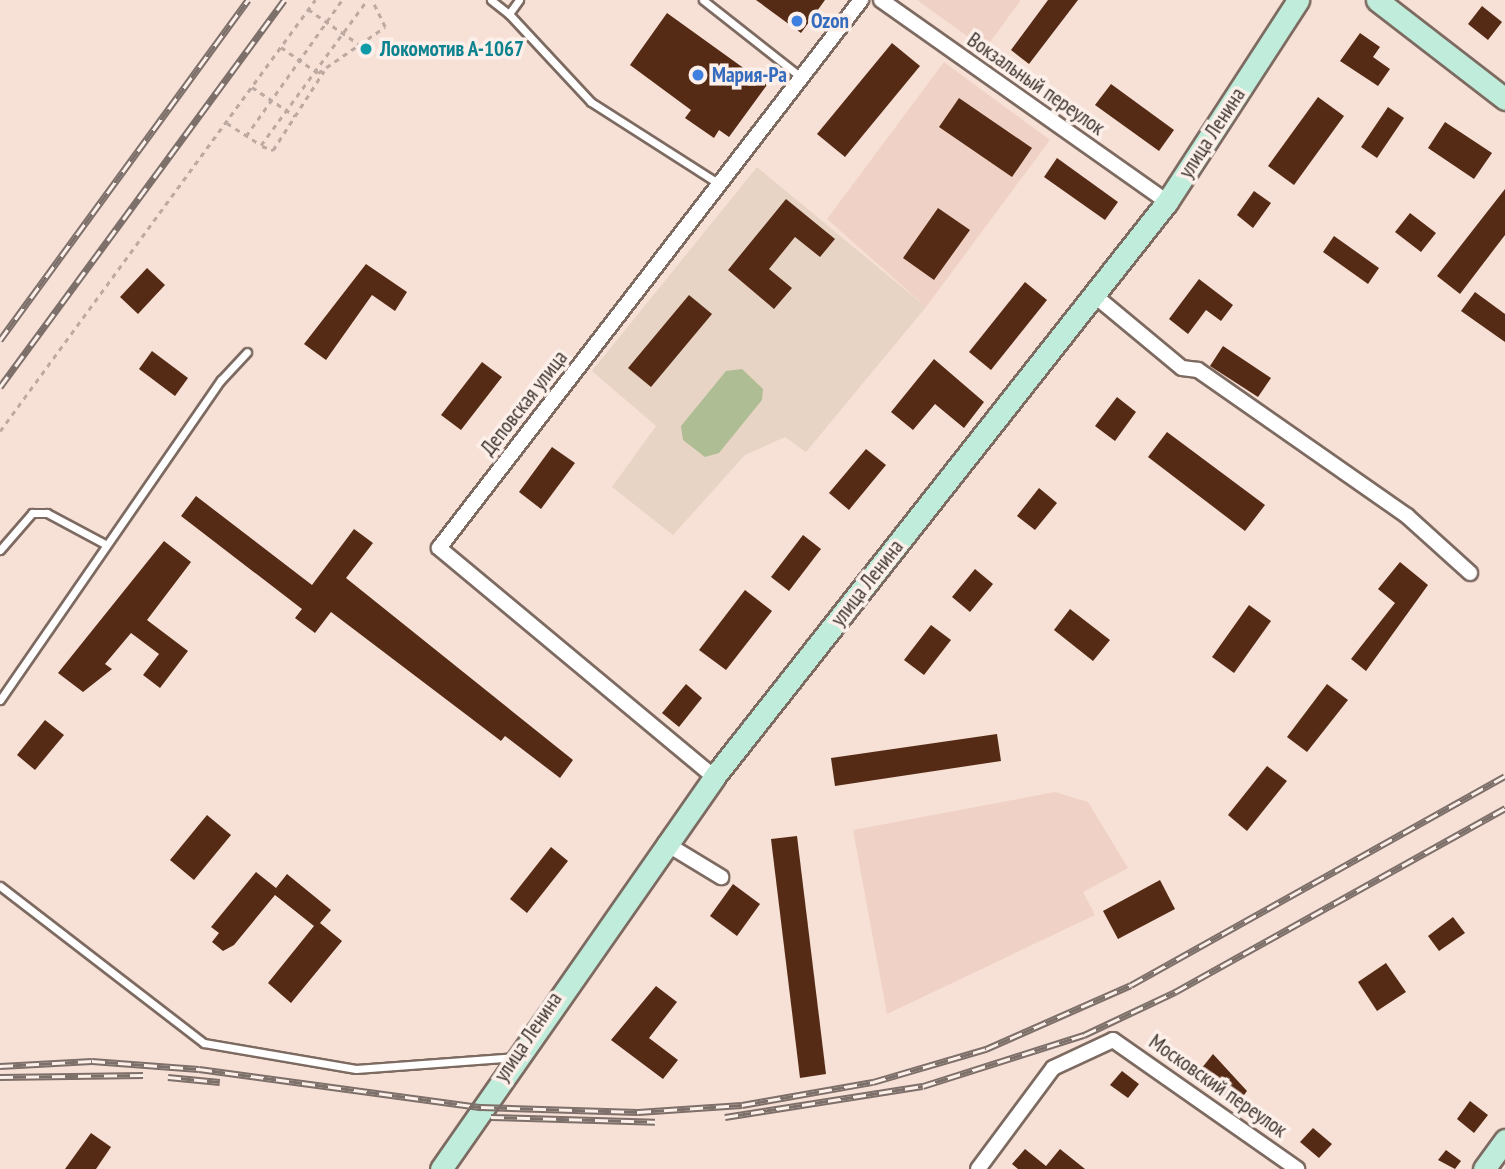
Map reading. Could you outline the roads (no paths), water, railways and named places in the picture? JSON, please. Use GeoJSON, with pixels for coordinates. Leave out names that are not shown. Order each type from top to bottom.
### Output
{"type":"FeatureCollection","features":[{"type":"Feature","properties":{"kind":"main road","name":"улица Ленина"},"geometry":{"type":"LineString","coordinates":[[441,1169],[515,1057],[665,843],[1167,202],[1298,0]]}},
{"type":"Feature","properties":{"kind":"main road"},"geometry":{"type":"LineString","coordinates":[[1377,0],[1505,99]]}},
{"type":"Feature","properties":{"kind":"main road"},"geometry":{"type":"LineString","coordinates":[[1484,1169],[1505,1140]]}},
{"type":"Feature","properties":{"kind":"street","name":"Деповская улица"},"geometry":{"type":"LineString","coordinates":[[715,777],[439,548],[861,0]]}},
{"type":"Feature","properties":{"kind":"street","name":"Вокзальный переулок"},"geometry":{"type":"LineString","coordinates":[[881,0],[1167,202]]}},
{"type":"Feature","properties":{"kind":"street"},"geometry":{"type":"LineString","coordinates":[[1094,295],[1182,368],[1198,370],[1407,516],[1470,573]]}},
{"type":"Feature","properties":{"kind":"street"},"geometry":{"type":"LineString","coordinates":[[665,843],[721,877]]}},
{"type":"Feature","properties":{"kind":"street","name":"Московский переулок"},"geometry":{"type":"LineString","coordinates":[[978,1169],[1053,1068],[1113,1040],[1297,1169]]}},
{"type":"Feature","properties":{"kind":"lane"},"geometry":{"type":"LineString","coordinates":[[491,0],[509,14],[591,102],[720,185]]}},
{"type":"Feature","properties":{"kind":"lane"},"geometry":{"type":"LineString","coordinates":[[509,14],[519,0]]}},
{"type":"Feature","properties":{"kind":"lane"},"geometry":{"type":"LineString","coordinates":[[703,0],[802,78]]}},
{"type":"Feature","properties":{"kind":"lane"},"geometry":{"type":"LineString","coordinates":[[0,700],[105,544],[247,352]]}},
{"type":"Feature","properties":{"kind":"lane"},"geometry":{"type":"LineString","coordinates":[[0,550],[32,513],[47,513],[105,544]]}},
{"type":"Feature","properties":{"kind":"lane"},"geometry":{"type":"LineString","coordinates":[[0,886],[204,1043],[356,1069],[515,1057]]}},
{"type":"Feature","properties":{"kind":"railway"},"geometry":{"type":"LineString","coordinates":[[0,340],[248,0]]}},
{"type":"Feature","properties":{"kind":"railway"},"geometry":{"type":"LineString","coordinates":[[0,387],[284,0]]}},
{"type":"Feature","properties":{"kind":"railway"},"geometry":{"type":"LineString","coordinates":[[0,1066],[92,1061],[199,1069],[481,1107],[638,1112],[742,1105],[873,1082],[986,1049],[1131,985],[1505,776]]}},
{"type":"Feature","properties":{"kind":"railway"},"geometry":{"type":"LineString","coordinates":[[725,1117],[923,1086],[1084,1035],[1175,992],[1505,808]]}},
{"type":"Feature","properties":{"kind":"railway"},"geometry":{"type":"LineString","coordinates":[[0,1077],[143,1075]]}},
{"type":"Feature","properties":{"kind":"railway"},"geometry":{"type":"LineString","coordinates":[[168,1077],[220,1082]]}},
{"type":"Feature","properties":{"kind":"railway"},"geometry":{"type":"LineString","coordinates":[[491,1117],[655,1122]]}},
{"type":"Feature","properties":{"kind":"place","name":"Ozon"},"geometry":{"type":"Point","coordinates":[797,21]}},
{"type":"Feature","properties":{"kind":"place","name":"Локомотив А-1067"},"geometry":{"type":"Point","coordinates":[366,49]}},
{"type":"Feature","properties":{"kind":"place","name":"Мария-Ра"},"geometry":{"type":"Point","coordinates":[698,75]}}]}
